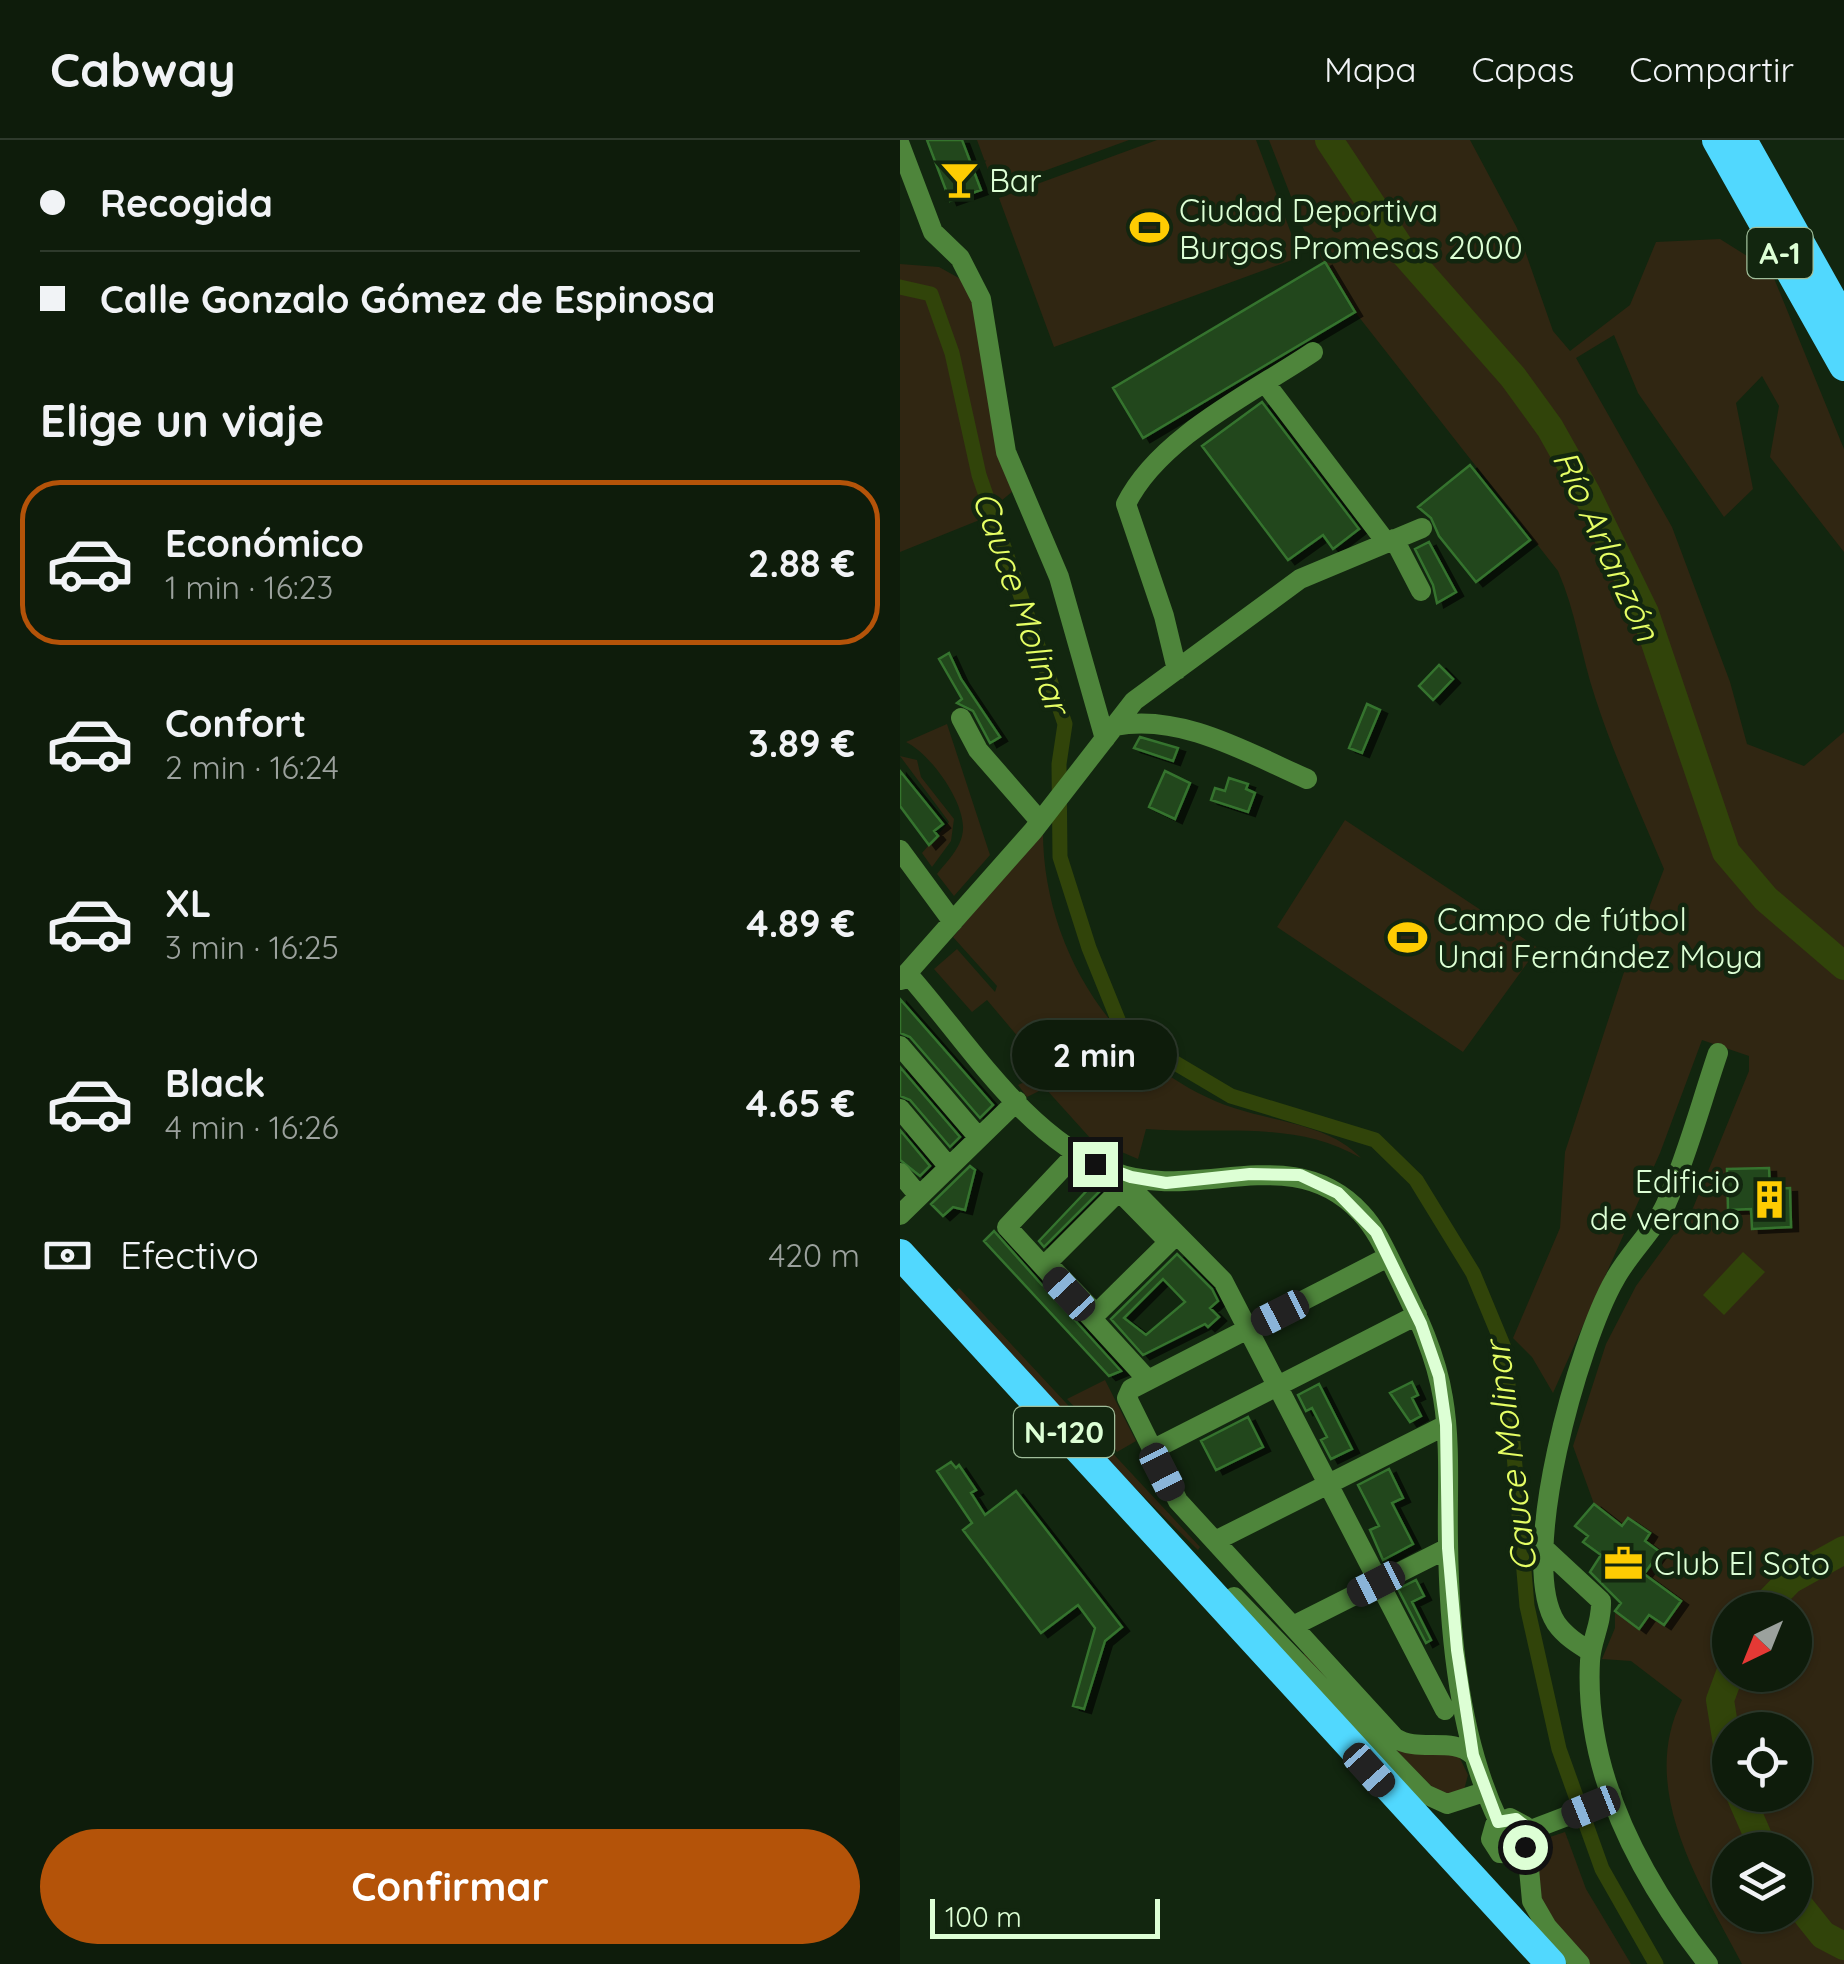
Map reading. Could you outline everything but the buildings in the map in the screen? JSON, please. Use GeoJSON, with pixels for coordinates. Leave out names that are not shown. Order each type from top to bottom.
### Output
{"type":"FeatureCollection","features":[{"type":"Feature","properties":{"kind":"highway","name":"A-1"},"geometry":{"type":"LineString","coordinates":[[1716,140],[1844,366]]}},
{"type":"Feature","properties":{"kind":"highway"},"geometry":{"type":"LineString","coordinates":[[1742,140],[1844,322]]}},
{"type":"Feature","properties":{"kind":"highway","name":"A-1"},"geometry":{"type":"LineString","coordinates":[[1751,140],[1844,309]]}},
{"type":"Feature","properties":{"kind":"highway","name":"N-120"},"geometry":{"type":"LineString","coordinates":[[900,1254],[1543,1956]]}},
{"type":"Feature","properties":{"kind":"highway","name":"N-120"},"geometry":{"type":"LineString","coordinates":[[1228,1609],[1305,1680],[1569,1964]]}},
{"type":"Feature","properties":{"kind":"street"},"geometry":{"type":"LineString","coordinates":[[900,146],[933,232],[960,258],[981,299],[1006,452],[1059,578],[1110,733]]}},
{"type":"Feature","properties":{"kind":"street"},"geometry":{"type":"LineString","coordinates":[[1176,670],[1164,616],[1126,504],[1138,481],[1160,454],[1313,352]]}},
{"type":"Feature","properties":{"kind":"street"},"geometry":{"type":"LineString","coordinates":[[1266,384],[1390,540],[1420,591]]}},
{"type":"Feature","properties":{"kind":"street"},"geometry":{"type":"LineString","coordinates":[[1422,528],[1300,580],[1134,701],[1072,781],[904,977],[1040,1127],[1076,1155],[1116,1174],[1152,1182],[1272,1173],[1312,1178],[1363,1215],[1417,1315],[1439,1376],[1446,1425],[1448,1548],[1467,1745],[1500,1853],[1516,1854],[1526,1839],[1610,1794]]}},
{"type":"Feature","properties":{"kind":"street"},"geometry":{"type":"LineString","coordinates":[[961,718],[1000,780],[1046,812]]}},
{"type":"Feature","properties":{"kind":"street"},"geometry":{"type":"LineString","coordinates":[[1110,733],[1140,721],[1169,723],[1308,778]]}},
{"type":"Feature","properties":{"kind":"street"},"geometry":{"type":"LineString","coordinates":[[900,850],[953,922]]}},
{"type":"Feature","properties":{"kind":"street"},"geometry":{"type":"LineString","coordinates":[[900,1046],[979,1138]]}},
{"type":"Feature","properties":{"kind":"street"},"geometry":{"type":"LineString","coordinates":[[1591,1652],[1573,1642],[1556,1623],[1546,1600],[1554,1448],[1613,1281],[1665,1207],[1718,1053]]}},
{"type":"Feature","properties":{"kind":"street"},"geometry":{"type":"LineString","coordinates":[[900,1215],[1017,1101]]}},
{"type":"Feature","properties":{"kind":"street"},"geometry":{"type":"LineString","coordinates":[[900,1109],[949,1168]]}},
{"type":"Feature","properties":{"kind":"street"},"geometry":{"type":"LineString","coordinates":[[1076,1155],[1007,1227],[1148,1380]]}},
{"type":"Feature","properties":{"kind":"street"},"geometry":{"type":"LineString","coordinates":[[900,1173],[919,1196]]}},
{"type":"Feature","properties":{"kind":"street"},"geometry":{"type":"LineString","coordinates":[[1119,1191],[1168,1242],[1096,1314],[1048,1264],[1119,1191]]}},
{"type":"Feature","properties":{"kind":"street"},"geometry":{"type":"LineString","coordinates":[[1134,1191],[1223,1281],[1444,1710]]}},
{"type":"Feature","properties":{"kind":"street"},"geometry":{"type":"LineString","coordinates":[[1388,1257],[1148,1380],[1128,1394],[1178,1501],[1399,1741],[1467,1745]]}},
{"type":"Feature","properties":{"kind":"street"},"geometry":{"type":"LineString","coordinates":[[1152,1450],[1417,1315]]}},
{"type":"Feature","properties":{"kind":"street"},"geometry":{"type":"LineString","coordinates":[[1215,1541],[1446,1425]]}},
{"type":"Feature","properties":{"kind":"street"},"geometry":{"type":"LineString","coordinates":[[1140,1514],[1160,1523],[1188,1549],[1425,1794],[1447,1804],[1484,1792]]}},
{"type":"Feature","properties":{"kind":"street"},"geometry":{"type":"LineString","coordinates":[[1292,1626],[1448,1548]]}},
{"type":"Feature","properties":{"kind":"street"},"geometry":{"type":"LineString","coordinates":[[1546,1550],[1601,1602],[1602,1621],[1591,1652],[1593,1700],[1610,1794],[1648,1879],[1708,1964]]}},
{"type":"Feature","properties":{"kind":"street"},"geometry":{"type":"LineString","coordinates":[[1543,1956],[1524,1926],[1482,1880],[1475,1860],[1495,1828],[1516,1819],[1526,1839],[1527,1877],[1538,1914],[1580,1964]]}},
{"type":"Feature","properties":{"kind":"shaded area","name":"Ciudad Deportiva Burgos Promesas 2000"},"geometry":{"type":"Polygon","coordinates":[[[977,140],[1129,140],[995,189],[977,140]]]}},
{"type":"Feature","properties":{"kind":"shaded area","name":"Ciudad Deportiva Burgos Promesas 2000"},"geometry":{"type":"Polygon","coordinates":[[[1157,140],[1256,140],[1300,257],[1054,347],[999,198],[1157,140]]]}},
{"type":"Feature","properties":{"kind":"shaded area"},"geometry":{"type":"Polygon","coordinates":[[[1269,140],[1470,140],[1517,228],[1553,331],[1570,351],[1630,305],[1656,242],[1720,239],[1771,271],[1844,449],[1844,552],[1770,457],[1779,406],[1762,376],[1736,403],[1753,489],[1724,517],[1638,393],[1614,335],[1576,358],[1672,527],[1730,682],[1747,744],[1804,766],[1844,732],[1844,1964],[1742,1964],[1725,1932],[1812,1932],[1812,1832],[1712,1832],[1712,1908],[1709,1902],[1680,1836],[1670,1802],[1670,1734],[1682,1700],[1631,1661],[1602,1659],[1615,1628],[1615,1611],[1639,1628],[1649,1615],[1664,1624],[1681,1601],[1644,1574],[1660,1552],[1645,1541],[1650,1533],[1628,1518],[1622,1526],[1594,1504],[1573,1446],[1606,1344],[1636,1286],[1693,1208],[1749,1071],[1749,1056],[1702,1040],[1660,1153],[1553,1393],[1532,1357],[1513,1338],[1560,1228],[1565,1152],[1623,975],[1664,869],[1602,719],[1558,571],[1355,312],[1304,230],[1269,140]]]}},
{"type":"Feature","properties":{"kind":"shaded area"},"geometry":{"type":"Polygon","coordinates":[[[900,264],[939,267],[966,282],[978,312],[1013,491],[977,521],[900,552],[900,264]]]}},
{"type":"Feature","properties":{"kind":"shaded area"},"geometry":{"type":"Polygon","coordinates":[[[947,724],[990,855],[954,896],[937,874],[961,839],[961,815],[943,778],[925,756],[906,742],[947,724]]]}},
{"type":"Feature","properties":{"kind":"shaded area"},"geometry":{"type":"Polygon","coordinates":[[[900,756],[917,760],[921,777],[954,819],[951,841],[932,867],[922,853],[949,822],[900,756]]]}},
{"type":"Feature","properties":{"kind":"shaded area","name":"Campo de fútbol Unai Fernández Moya"},"geometry":{"type":"Polygon","coordinates":[[[1345,820],[1538,948],[1463,1052],[1277,927],[1345,820]]]}},
{"type":"Feature","properties":{"kind":"shaded area"},"geometry":{"type":"Polygon","coordinates":[[[1043,830],[1046,875],[1056,919],[1095,1000],[1123,1035],[1155,1065],[1193,1090],[1234,1108],[1318,1131],[1361,1158],[1336,1146],[1283,1133],[1146,1129],[1138,1159],[1091,1139],[1045,1088],[1027,1097],[1018,1085],[1047,1071],[987,1000],[972,1012],[934,969],[957,949],[995,992],[997,986],[953,937],[1043,830]]]}},
{"type":"Feature","properties":{"kind":"shaded area"},"geometry":{"type":"Polygon","coordinates":[[[1743,1252],[1765,1272],[1724,1315],[1703,1295],[1743,1252]]]}},
{"type":"Feature","properties":{"kind":"shaded area"},"geometry":{"type":"Polygon","coordinates":[[[959,1288],[1200,1547],[1198,1550],[1127,1480],[955,1292],[959,1288]]]}},
{"type":"Feature","properties":{"kind":"shaded area"},"geometry":{"type":"Polygon","coordinates":[[[1105,1380],[1136,1441],[1117,1452],[1067,1399],[1105,1380]]]}},
{"type":"Feature","properties":{"kind":"shaded area"},"geometry":{"type":"Polygon","coordinates":[[[1307,1651],[1391,1743],[1457,1752],[1468,1775],[1464,1790],[1441,1796],[1303,1655],[1307,1651]]]}},
{"type":"Feature","properties":{"kind":"shaded area"},"geometry":{"type":"Polygon","coordinates":[[[1548,1832],[1550,1837],[1565,1832],[1586,1889],[1631,1964],[1589,1964],[1562,1935],[1537,1893],[1535,1843],[1548,1832]]]}},
{"type":"Feature","properties":{"kind":"waterway","name":"Río Arlanzón"},"geometry":{"type":"LineString","coordinates":[[1329,140],[1403,252],[1513,377],[1550,428],[1586,492],[1645,613],[1726,852],[1766,899],[1844,966]]}},
{"type":"Feature","properties":{"kind":"waterway","name":"Cauce Molinar"},"geometry":{"type":"LineString","coordinates":[[900,287],[931,294],[952,353],[979,475],[1065,724],[1059,764],[1060,857],[1089,948],[1123,1032],[1231,1096],[1375,1140],[1416,1180],[1473,1273],[1505,1350],[1527,1606],[1559,1749],[1602,1869],[1656,1964]]}},
{"type":"Feature","properties":{"kind":"waterway","name":"Río Arlanzón"},"geometry":{"type":"LineString","coordinates":[[1778,1592],[1790,1580],[1844,1550]]}},
{"type":"Feature","properties":{"kind":"waterway","name":"Río Arlanzón"},"geometry":{"type":"LineString","coordinates":[[1722,1712],[1723,1692]]}},
{"type":"Feature","properties":{"kind":"waterway","name":"Río Arlanzón"},"geometry":{"type":"LineString","coordinates":[[1747,1812],[1756,1832]]}},
{"type":"Feature","properties":{"kind":"waterway","name":"Río Arlanzón"},"geometry":{"type":"LineString","coordinates":[[1812,1921],[1823,1935],[1844,1946]]}},
{"type":"Feature","properties":{"kind":"place","name":"Bar"},"geometry":{"type":"Point","coordinates":[959,180]}},
{"type":"Feature","properties":{"kind":"place","name":"Ciudad Deportiva Burgos Promesas 2000"},"geometry":{"type":"Point","coordinates":[1149,228]}},
{"type":"Feature","properties":{"kind":"place","name":"Campo de fútbol Unai Fernández Moya"},"geometry":{"type":"Point","coordinates":[1407,937]}},
{"type":"Feature","properties":{"kind":"place","name":"Edificio de verano"},"geometry":{"type":"Point","coordinates":[1770,1199]}},
{"type":"Feature","properties":{"kind":"place","name":"Club El Soto"},"geometry":{"type":"Point","coordinates":[1624,1563]}},
{"type":"Feature","properties":{"kind":"route"},"geometry":{"type":"LineString","coordinates":[[1095,1164],[1116,1174],[1166,1183],[1250,1174],[1300,1175],[1338,1193],[1376,1232],[1424,1332],[1444,1400],[1452,1603],[1473,1755],[1498,1822],[1516,1819],[1525,1826],[1525,1847]]}}]}
